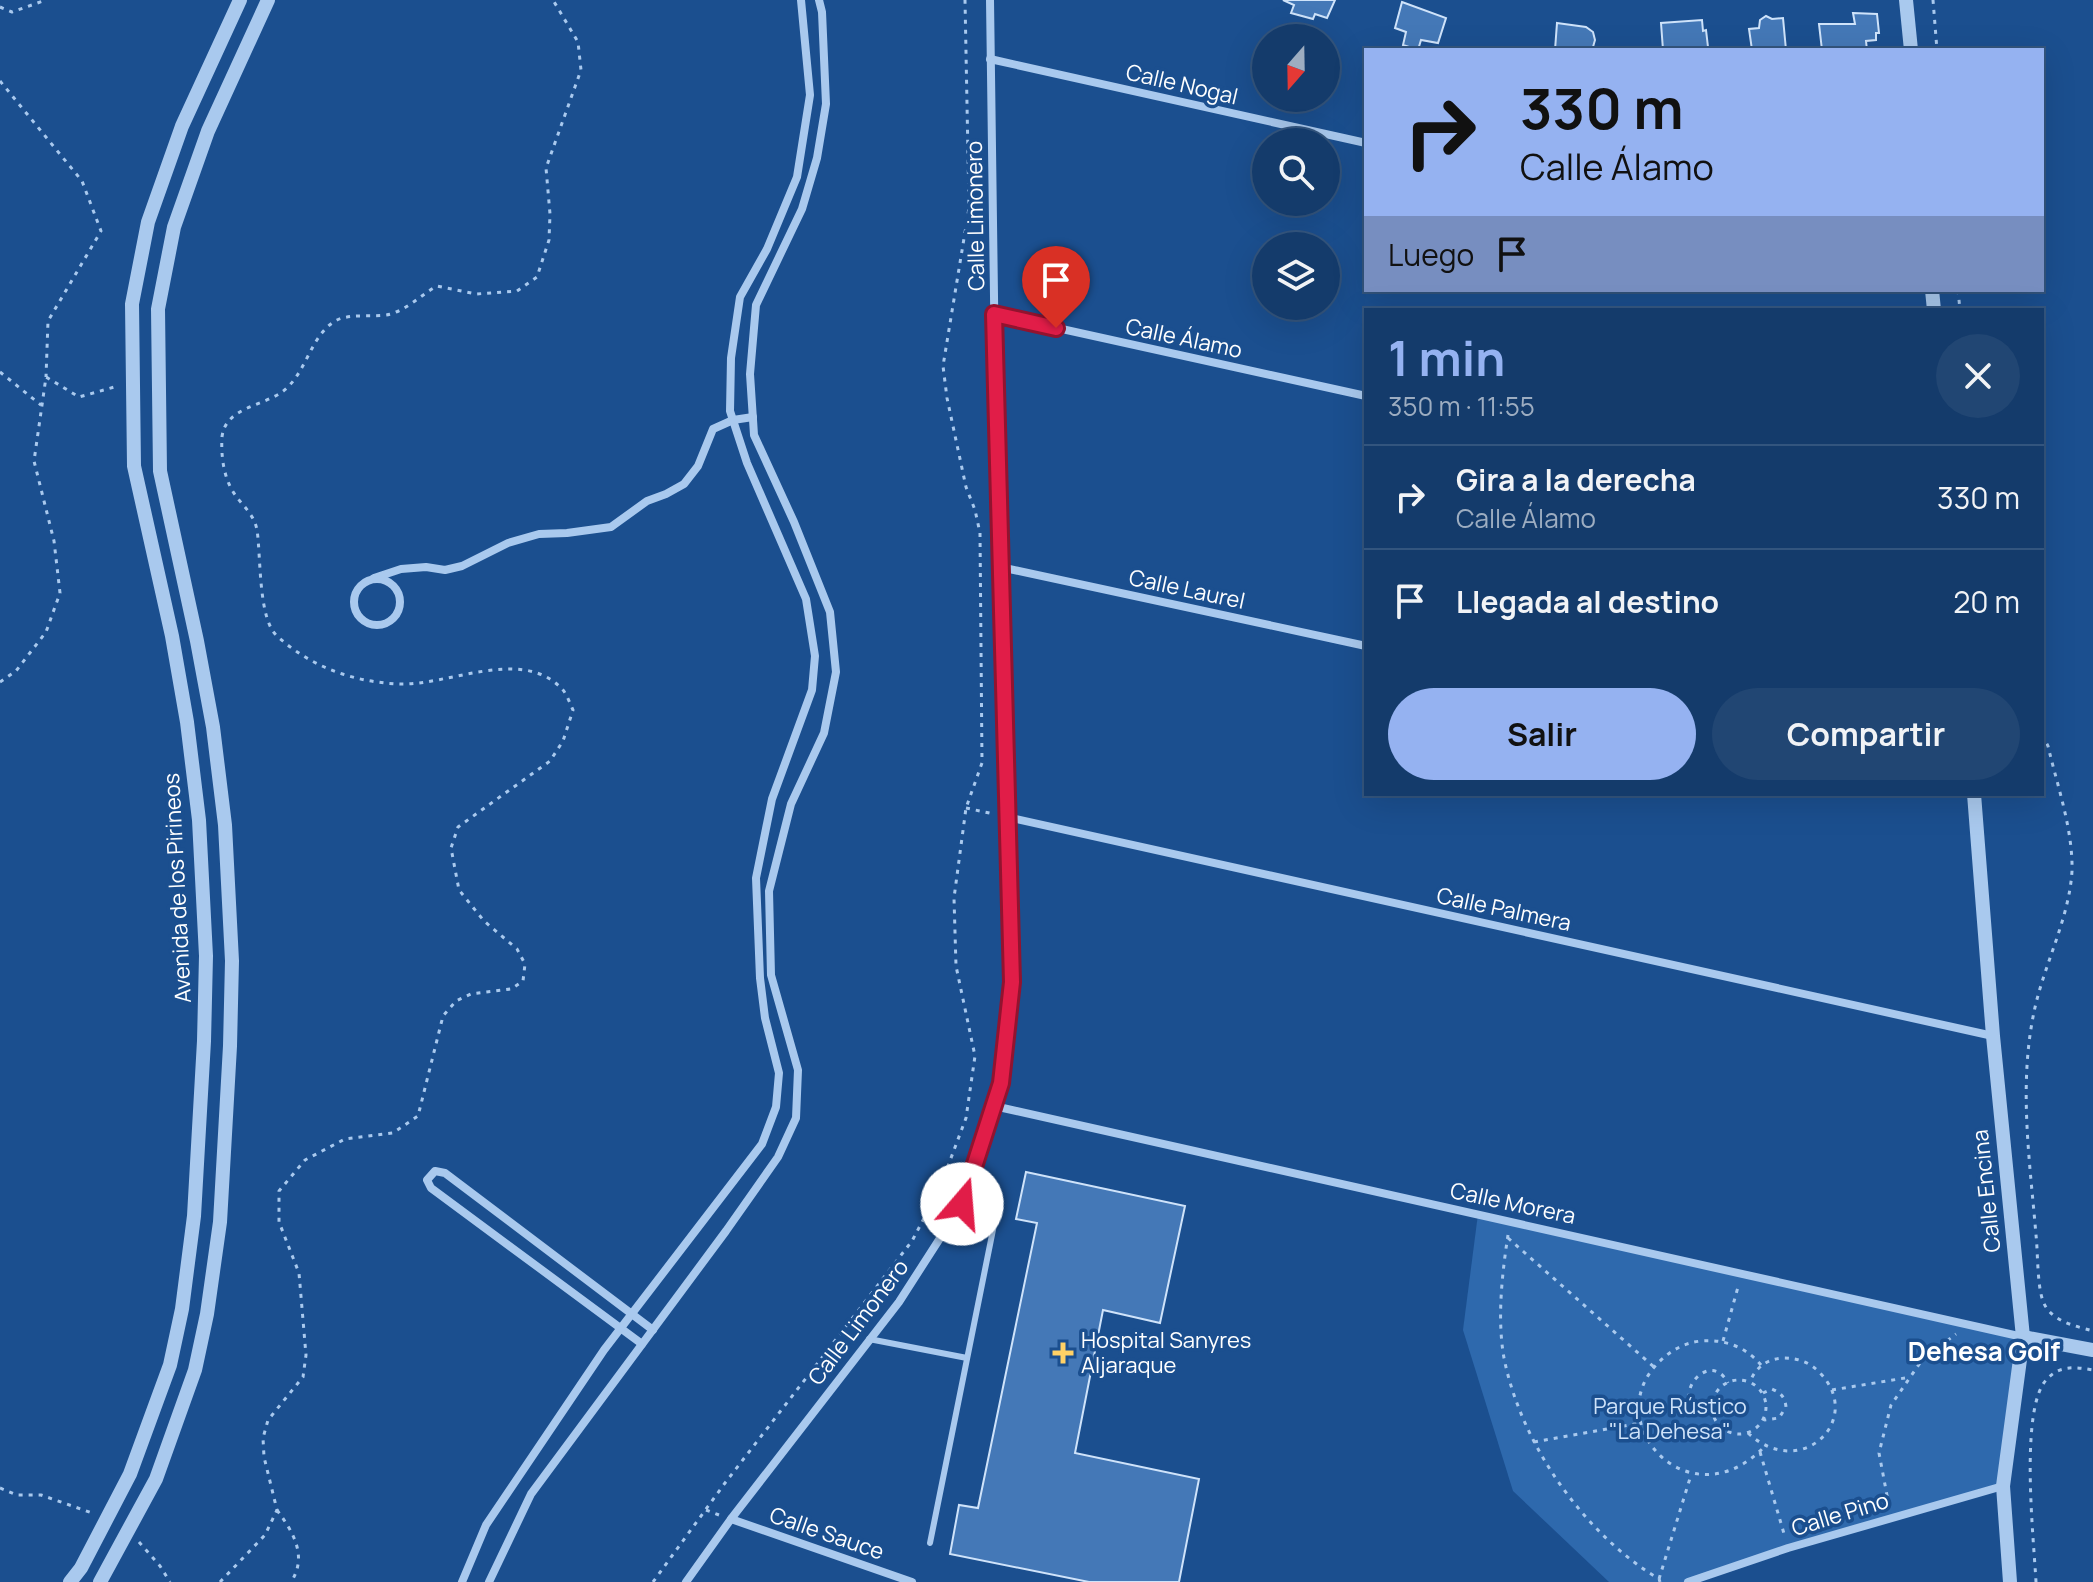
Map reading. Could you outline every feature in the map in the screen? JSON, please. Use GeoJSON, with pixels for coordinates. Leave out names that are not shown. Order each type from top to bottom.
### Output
{"type":"FeatureCollection","features":[{"type":"Feature","properties":{"kind":"street","name":"Avenida de los Pirineos"},"geometry":{"type":"LineString","coordinates":[[70,1582],[81,1568],[130,1474],[170,1365],[182,1309],[194,1216],[206,956],[199,820],[172,636],[134,466],[132,304],[148,222],[182,126],[240,0]]}},
{"type":"Feature","properties":{"kind":"street"},"geometry":{"type":"LineString","coordinates":[[100,1582],[156,1479],[190,1384],[207,1314],[220,1222],[232,961],[225,825],[213,727],[160,471],[158,309],[178,214],[214,117],[268,0]]}},
{"type":"Feature","properties":{"kind":"street"},"geometry":{"type":"LineString","coordinates":[[462,1582],[486,1525],[621,1329],[762,1144],[776,1107],[779,1073],[765,1018],[760,978],[756,878],[772,799],[812,690],[815,656],[806,599],[747,463],[730,411],[731,358],[740,297],[767,249],[797,177],[810,95],[801,0]]}},
{"type":"Feature","properties":{"kind":"street"},"geometry":{"type":"LineString","coordinates":[[489,1582],[531,1494],[778,1157],[796,1118],[798,1070],[771,975],[769,891],[791,804],[824,733],[836,672],[830,612],[794,522],[754,435],[750,374],[756,305],[802,209],[817,158],[826,104],[819,0]]}},
{"type":"Feature","properties":{"kind":"street","name":"Calle Limonero"},"geometry":{"type":"LineString","coordinates":[[686,1582],[899,1302],[962,1204],[1001,1083],[1012,982],[994,314],[990,0]]}},
{"type":"Feature","properties":{"kind":"street"},"geometry":{"type":"LineString","coordinates":[[1906,0],[1911,48]]}},
{"type":"Feature","properties":{"kind":"street","name":"Calle Nogal"},"geometry":{"type":"LineString","coordinates":[[990,59],[1364,143]]}},
{"type":"Feature","properties":{"kind":"street","name":"Calle Álamo"},"geometry":{"type":"LineString","coordinates":[[994,314],[1364,396]]}},
{"type":"Feature","properties":{"kind":"street"},"geometry":{"type":"LineString","coordinates":[[374,578],[392,583],[400,598],[395,617],[380,625],[361,620],[356,613],[353,603],[359,586],[374,578],[401,569],[426,567],[445,570],[462,566],[508,543],[539,534],[611,527],[647,501],[684,484],[698,466],[713,429],[733,420],[753,417]]}},
{"type":"Feature","properties":{"kind":"street","name":"Calle Laurel"},"geometry":{"type":"LineString","coordinates":[[1000,567],[1364,646]]}},
{"type":"Feature","properties":{"kind":"street","name":"Calle Encina"},"geometry":{"type":"LineString","coordinates":[[1974,796],[1993,1036],[2023,1337],[2003,1486],[2010,1582]]}},
{"type":"Feature","properties":{"kind":"street","name":"Calle Palmera"},"geometry":{"type":"LineString","coordinates":[[1007,817],[1993,1036]]}},
{"type":"Feature","properties":{"kind":"street","name":"Calle Morera"},"geometry":{"type":"LineString","coordinates":[[994,1106],[2023,1337]]}},
{"type":"Feature","properties":{"kind":"street"},"geometry":{"type":"LineString","coordinates":[[642,1344],[431,1188],[427,1180],[435,1171],[445,1173],[653,1330]]}},
{"type":"Feature","properties":{"kind":"street"},"geometry":{"type":"LineString","coordinates":[[2023,1337],[2093,1350]]}},
{"type":"Feature","properties":{"kind":"street","name":"Calle Pino"},"geometry":{"type":"LineString","coordinates":[[1688,1582],[1788,1548],[2003,1486]]}},
{"type":"Feature","properties":{"kind":"street","name":"Calle Sauce"},"geometry":{"type":"LineString","coordinates":[[731,1519],[912,1582]]}},
{"type":"Feature","properties":{"kind":"lane"},"geometry":{"type":"LineString","coordinates":[[930,1543],[999,1200]]}},
{"type":"Feature","properties":{"kind":"lane"},"geometry":{"type":"LineString","coordinates":[[869,1339],[967,1358]]}},
{"type":"Feature","properties":{"kind":"path"},"geometry":{"type":"LineString","coordinates":[[0,7],[12,12],[46,0]]}},
{"type":"Feature","properties":{"kind":"path"},"geometry":{"type":"LineString","coordinates":[[291,1582],[296,1574],[299,1552],[294,1533],[277,1510],[264,1457],[263,1438],[268,1420],[303,1377],[306,1355],[299,1273],[279,1222],[279,1191],[305,1160],[345,1139],[393,1133],[418,1116],[443,1016],[456,1001],[471,994],[511,989],[523,981],[525,964],[517,949],[484,921],[459,890],[451,848],[458,827],[550,761],[563,741],[573,710],[563,689],[542,674],[513,668],[402,684],[362,680],[312,663],[274,633],[265,608],[257,527],[247,507],[233,491],[224,470],[222,434],[230,418],[282,392],[299,375],[321,335],[337,320],[389,314],[409,306],[437,286],[476,294],[517,291],[537,277],[549,240],[546,168],[581,70],[578,42],[553,0]]}},
{"type":"Feature","properties":{"kind":"path"},"geometry":{"type":"LineString","coordinates":[[653,1582],[725,1483],[912,1241],[939,1190],[966,1118],[975,1056],[956,966],[954,898],[966,808],[982,763],[980,533],[966,487],[943,366],[969,208],[965,0]]}},
{"type":"Feature","properties":{"kind":"path"},"geometry":{"type":"LineString","coordinates":[[1933,0],[1937,48]]}},
{"type":"Feature","properties":{"kind":"path"},"geometry":{"type":"LineString","coordinates":[[0,81],[82,181],[101,231],[48,321],[46,377],[34,461],[54,541],[60,593],[46,632],[16,671],[0,682]]}},
{"type":"Feature","properties":{"kind":"path"},"geometry":{"type":"LineString","coordinates":[[0,372],[42,406]]}},
{"type":"Feature","properties":{"kind":"path"},"geometry":{"type":"LineString","coordinates":[[46,377],[79,397],[132,382]]}},
{"type":"Feature","properties":{"kind":"path"},"geometry":{"type":"LineString","coordinates":[[2044,739],[2066,822],[2072,870],[2066,908],[2033,1015],[2026,1060],[2025,1102],[2043,1302],[2054,1318],[2093,1331]]}},
{"type":"Feature","properties":{"kind":"path"},"geometry":{"type":"LineString","coordinates":[[966,808],[1007,817]]}},
{"type":"Feature","properties":{"kind":"path"},"geometry":{"type":"LineString","coordinates":[[1510,1221],[1501,1282],[1504,1357],[1533,1442],[1575,1507],[1641,1568],[1660,1580],[1691,1474]]}},
{"type":"Feature","properties":{"kind":"path"},"geometry":{"type":"LineString","coordinates":[[1508,1238],[1654,1367]]}},
{"type":"Feature","properties":{"kind":"path"},"geometry":{"type":"LineString","coordinates":[[1723,1341],[1742,1272]]}},
{"type":"Feature","properties":{"kind":"path"},"geometry":{"type":"LineString","coordinates":[[1891,1517],[1879,1453],[1891,1405],[1922,1360],[1957,1334],[1959,1324]]}},
{"type":"Feature","properties":{"kind":"path"},"geometry":{"type":"LineString","coordinates":[[1761,1365],[1753,1355],[1723,1341],[1685,1344],[1668,1353],[1654,1367],[1644,1384],[1640,1402],[1641,1423],[1648,1442],[1658,1454],[1677,1469],[1691,1474],[1710,1476],[1732,1471],[1765,1446]]}},
{"type":"Feature","properties":{"kind":"path"},"geometry":{"type":"LineString","coordinates":[[1748,1433],[1765,1446],[1790,1453],[1817,1443],[1829,1429],[1835,1402],[1824,1376],[1811,1363],[1793,1358],[1776,1359],[1761,1365],[1750,1382]]}},
{"type":"Feature","properties":{"kind":"path"},"geometry":{"type":"LineString","coordinates":[[2036,1582],[2029,1457],[2040,1387],[2060,1369],[2093,1370]]}},
{"type":"Feature","properties":{"kind":"path"},"geometry":{"type":"LineString","coordinates":[[1712,1414],[1693,1405],[1689,1396],[1690,1385],[1696,1376],[1705,1371],[1720,1374],[1728,1383]]}},
{"type":"Feature","properties":{"kind":"path"},"geometry":{"type":"LineString","coordinates":[[1832,1390],[1911,1377]]}},
{"type":"Feature","properties":{"kind":"path"},"geometry":{"type":"LineString","coordinates":[[1750,1382],[1763,1394],[1766,1403],[1764,1420],[1748,1433],[1726,1431],[1712,1414],[1717,1391],[1728,1383],[1750,1382]]}},
{"type":"Feature","properties":{"kind":"path"},"geometry":{"type":"LineString","coordinates":[[1763,1394],[1767,1390],[1779,1392],[1785,1399],[1786,1407],[1779,1418],[1764,1420]]}},
{"type":"Feature","properties":{"kind":"path"},"geometry":{"type":"LineString","coordinates":[[1533,1442],[1641,1423]]}},
{"type":"Feature","properties":{"kind":"path"},"geometry":{"type":"LineString","coordinates":[[1760,1452],[1788,1548]]}},
{"type":"Feature","properties":{"kind":"path"},"geometry":{"type":"LineString","coordinates":[[0,1488],[17,1495],[41,1495],[79,1507],[106,1520]]}},
{"type":"Feature","properties":{"kind":"path"},"geometry":{"type":"LineString","coordinates":[[220,1582],[265,1535],[277,1510]]}},
{"type":"Feature","properties":{"kind":"path"},"geometry":{"type":"LineString","coordinates":[[128,1531],[160,1566],[170,1582]]}},
{"type":"Feature","properties":{"kind":"green space","name":"Parque Rústico \"La Dehesa\""},"geometry":{"type":"Polygon","coordinates":[[[1478,1214],[2023,1337],[2003,1486],[1688,1582],[1609,1582],[1513,1491],[1463,1330],[1478,1214]]]}},
{"type":"Feature","properties":{"kind":"building"},"geometry":{"type":"Polygon","coordinates":[[[1283,0],[1335,0],[1327,18],[1315,14],[1313,19],[1291,13],[1294,5],[1283,0]]]}},
{"type":"Feature","properties":{"kind":"building"},"geometry":{"type":"Polygon","coordinates":[[[1402,2],[1446,18],[1438,43],[1421,40],[1419,48],[1403,45],[1406,32],[1395,28],[1402,2]]]}},
{"type":"Feature","properties":{"kind":"building"},"geometry":{"type":"Polygon","coordinates":[[[1853,13],[1877,14],[1879,33],[1876,33],[1876,40],[1866,41],[1867,48],[1822,48],[1819,24],[1855,24],[1853,13]]]}},
{"type":"Feature","properties":{"kind":"building"},"geometry":{"type":"Polygon","coordinates":[[[1766,16],[1783,18],[1786,48],[1752,48],[1749,29],[1759,28],[1760,20],[1766,16]]]}},
{"type":"Feature","properties":{"kind":"building"},"geometry":{"type":"Polygon","coordinates":[[[1702,20],[1708,47],[1663,48],[1661,23],[1702,20]]]}},
{"type":"Feature","properties":{"kind":"building"},"geometry":{"type":"Polygon","coordinates":[[[1557,23],[1586,27],[1593,32],[1595,40],[1592,48],[1555,48],[1557,23]]]}},
{"type":"Feature","properties":{"kind":"building"},"geometry":{"type":"Polygon","coordinates":[[[1026,1172],[1185,1206],[1160,1323],[1103,1310],[1075,1453],[1199,1479],[1179,1582],[1089,1582],[950,1554],[959,1505],[978,1508],[1037,1223],[1016,1219],[1026,1172]]]}},
{"type":"Feature","properties":{"kind":"place","name":"Hospital Sanyres Aljaraque"},"geometry":{"type":"Point","coordinates":[1063,1353]}},
{"type":"Feature","properties":{"kind":"district","name":"Dehesa Golf"},"geometry":{"type":"Point","coordinates":[1984,1351]}},
{"type":"Feature","properties":{"kind":"route"},"geometry":{"type":"LineString","coordinates":[[962,1204],[1001,1083],[1012,982],[994,314],[1056,328]]}}]}
